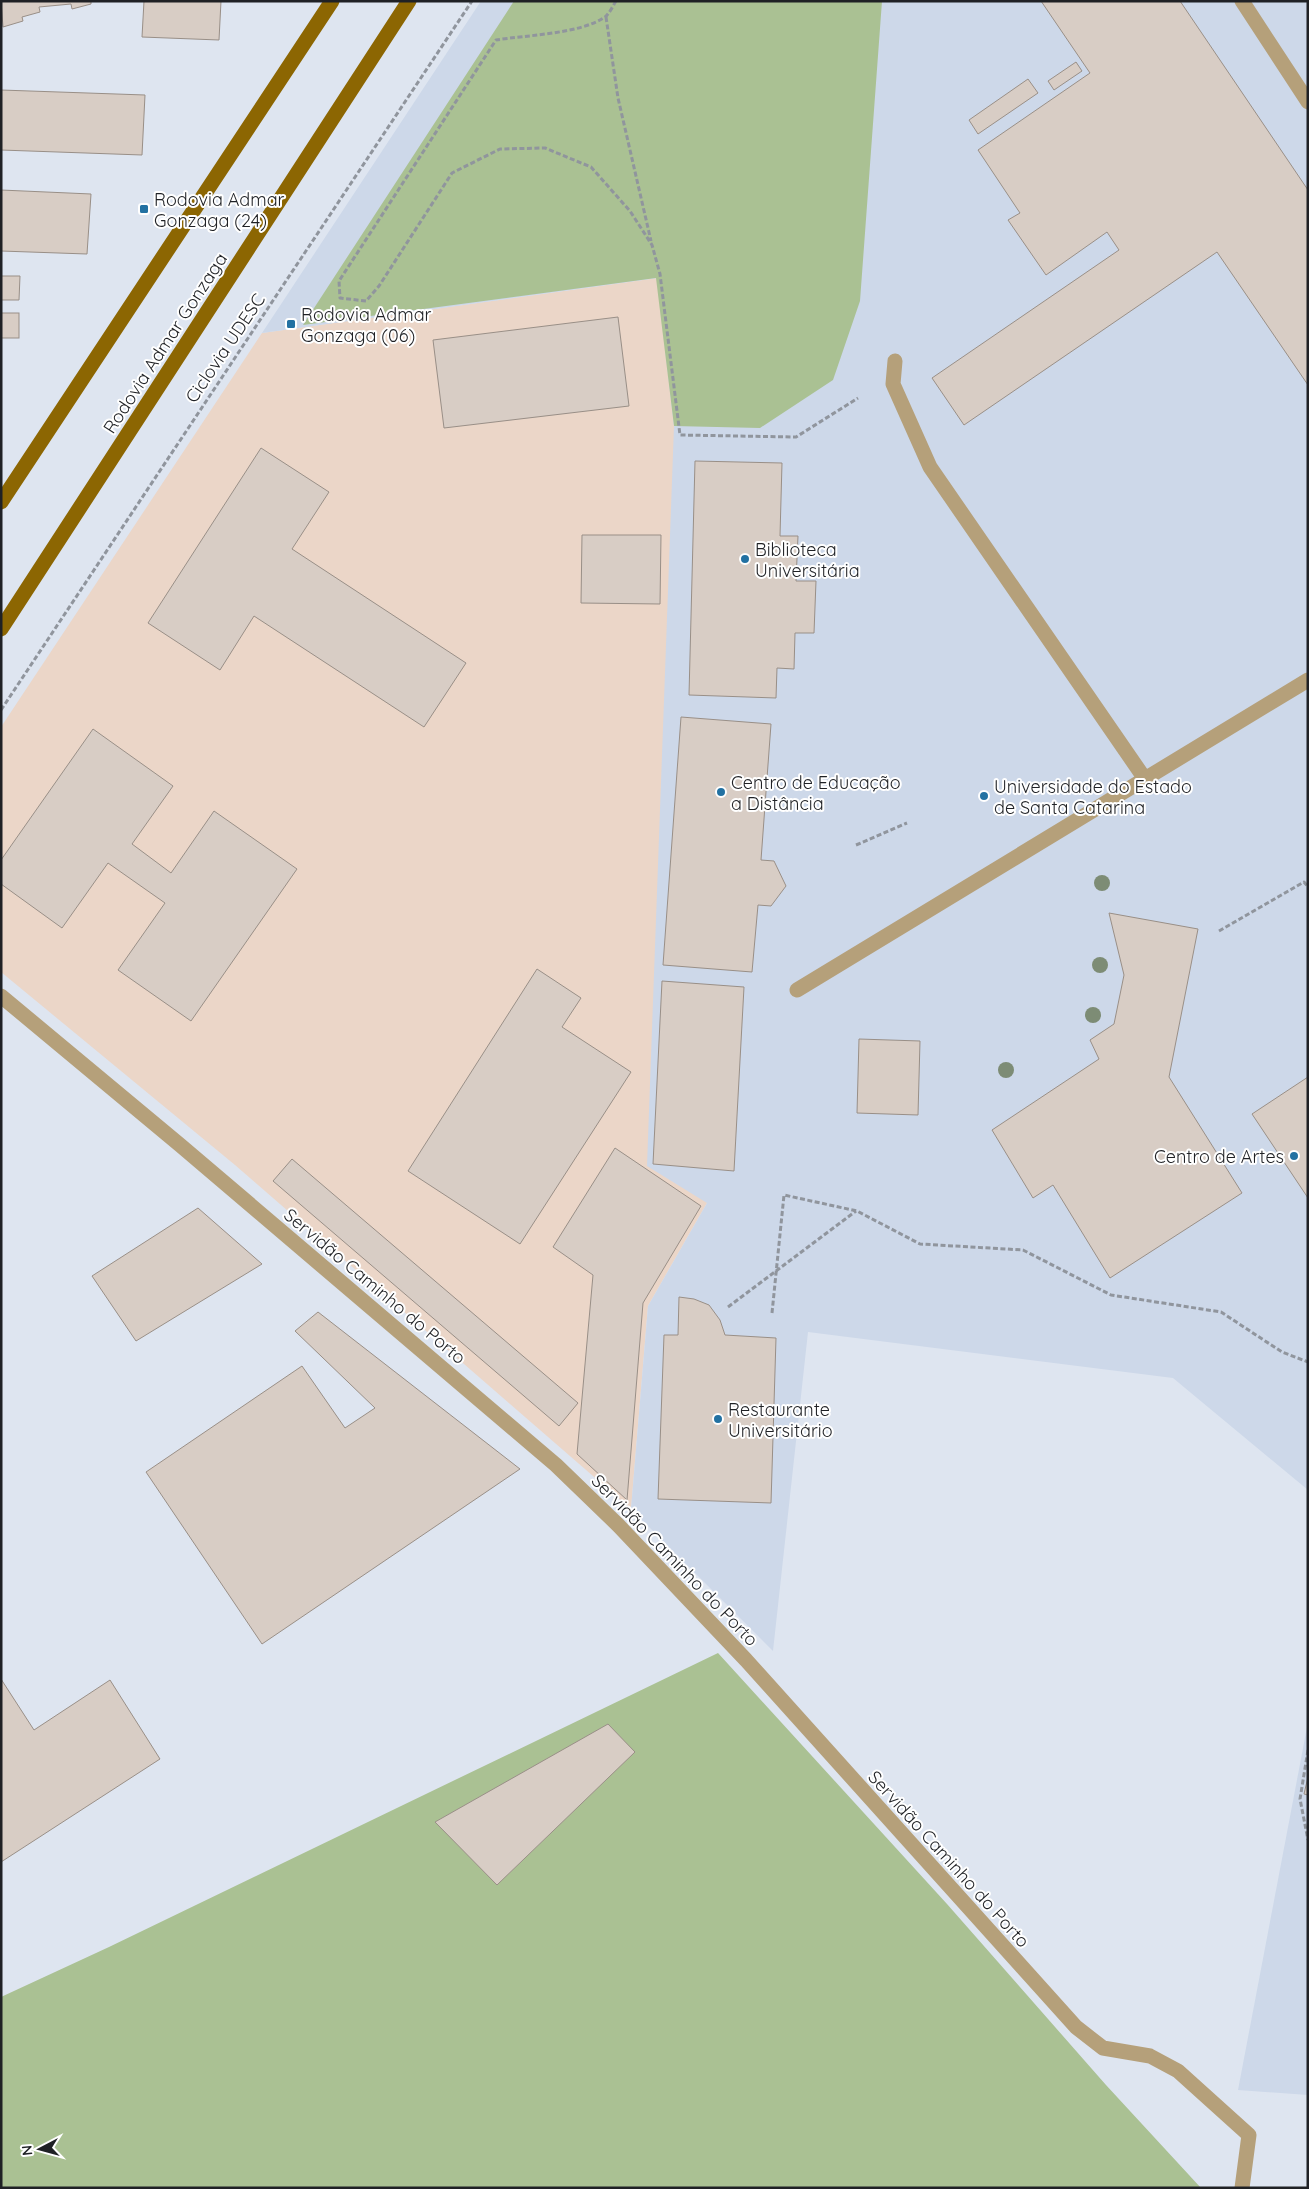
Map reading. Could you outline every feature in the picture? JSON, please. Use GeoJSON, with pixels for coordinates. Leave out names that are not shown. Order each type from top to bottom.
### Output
{"type":"FeatureCollection","features":[{"type":"Feature","properties":{"kind":"main road"},"geometry":{"type":"LineString","coordinates":[[1,502],[332,1]]}},
{"type":"Feature","properties":{"kind":"main road","name":"Rodovia Admar Gonzaga"},"geometry":{"type":"LineString","coordinates":[[1,629],[409,1]]}},
{"type":"Feature","properties":{"kind":"street"},"geometry":{"type":"LineString","coordinates":[[1242,1],[1308,102]]}},
{"type":"Feature","properties":{"kind":"street"},"geometry":{"type":"LineString","coordinates":[[896,361],[893,384],[930,467],[1145,779]]}},
{"type":"Feature","properties":{"kind":"street"},"geometry":{"type":"LineString","coordinates":[[797,990],[1308,680]]}},
{"type":"Feature","properties":{"kind":"street","name":"Servidão Caminho do Porto"},"geometry":{"type":"LineString","coordinates":[[1,996],[556,1465],[619,1526],[746,1660],[1076,2027],[1104,2048],[1150,2056],[1178,2071],[1249,2135],[1242,2188]]}},
{"type":"Feature","properties":{"kind":"path","name":"Ciclovia UDESC"},"geometry":{"type":"LineString","coordinates":[[1,710],[472,1]]}},
{"type":"Feature","properties":{"kind":"path"},"geometry":{"type":"LineString","coordinates":[[616,1],[606,16],[572,31],[496,40],[339,281],[340,298],[366,301],[379,286],[452,173],[500,149],[545,148],[590,167],[630,211],[652,245]]}},
{"type":"Feature","properties":{"kind":"path"},"geometry":{"type":"LineString","coordinates":[[606,16],[618,98],[660,274],[680,435],[796,437],[858,398]]}},
{"type":"Feature","properties":{"kind":"path"},"geometry":{"type":"LineString","coordinates":[[856,845],[907,823]]}},
{"type":"Feature","properties":{"kind":"path"},"geometry":{"type":"LineString","coordinates":[[1219,931],[1304,882],[1308,887]]}},
{"type":"Feature","properties":{"kind":"path"},"geometry":{"type":"LineString","coordinates":[[772,1313],[784,1195],[857,1211],[920,1244],[1023,1250],[1111,1295],[1221,1312],[1282,1352],[1308,1362]]}},
{"type":"Feature","properties":{"kind":"path"},"geometry":{"type":"LineString","coordinates":[[728,1307],[857,1211]]}},
{"type":"Feature","properties":{"kind":"path"},"geometry":{"type":"LineString","coordinates":[[1308,1750],[1300,1799],[1308,1840]]}},
{"type":"Feature","properties":{"kind":"shaded area","name":"Universidade do Estado de Santa Catarina"},"geometry":{"type":"Polygon","coordinates":[[[481,1],[1308,1],[1308,1490],[1173,1378],[808,1332],[773,1651],[631,1509],[648,1306],[707,1203],[647,1166],[674,426],[657,278],[262,333],[481,1]]]}},
{"type":"Feature","properties":{"kind":"shaded area"},"geometry":{"type":"Polygon","coordinates":[[[657,278],[674,426],[707,1203],[648,1306],[631,1509],[235,1165],[1,972],[1,727],[262,333],[657,278]]]}},
{"type":"Feature","properties":{"kind":"shaded area"},"geometry":{"type":"Polygon","coordinates":[[[1308,1722],[1308,2095],[1238,2090],[1308,1722]]]}},
{"type":"Feature","properties":{"kind":"green space"},"geometry":{"type":"Polygon","coordinates":[[[514,1],[882,1],[860,301],[833,380],[760,428],[674,426],[656,278],[303,325],[514,1]]]}},
{"type":"Feature","properties":{"kind":"green space"},"geometry":{"type":"Polygon","coordinates":[[[718,1653],[947,1904],[1106,2085],[1201,2188],[1,2188],[1,1997],[109,1947],[718,1653]]]}},
{"type":"Feature","properties":{"kind":"building"},"geometry":{"type":"Polygon","coordinates":[[[1,1],[91,1],[91,4],[72,9],[71,4],[39,7],[40,12],[22,17],[23,21],[3,27],[1,1]]]}},
{"type":"Feature","properties":{"kind":"building"},"geometry":{"type":"Polygon","coordinates":[[[144,1],[221,1],[219,40],[142,37],[144,1]]]}},
{"type":"Feature","properties":{"kind":"building"},"geometry":{"type":"Polygon","coordinates":[[[1041,1],[1180,1],[1308,190],[1308,385],[1217,252],[964,425],[932,378],[1119,250],[1107,232],[1046,275],[1008,220],[1020,213],[978,150],[1090,73],[1041,1]]]}},
{"type":"Feature","properties":{"kind":"building"},"geometry":{"type":"Polygon","coordinates":[[[1076,62],[1082,71],[1054,90],[1048,81],[1076,62]]]}},
{"type":"Feature","properties":{"kind":"building"},"geometry":{"type":"Polygon","coordinates":[[[1028,79],[1038,93],[978,134],[969,120],[1028,79]]]}},
{"type":"Feature","properties":{"kind":"building"},"geometry":{"type":"Polygon","coordinates":[[[1,90],[145,95],[142,155],[1,150],[1,90]]]}},
{"type":"Feature","properties":{"kind":"building"},"geometry":{"type":"Polygon","coordinates":[[[1,190],[91,194],[87,254],[1,251],[1,190]]]}},
{"type":"Feature","properties":{"kind":"building"},"geometry":{"type":"Polygon","coordinates":[[[1,276],[20,276],[19,300],[1,300],[1,276]]]}},
{"type":"Feature","properties":{"kind":"building"},"geometry":{"type":"Polygon","coordinates":[[[1,313],[19,313],[19,338],[1,338],[1,313]]]}},
{"type":"Feature","properties":{"kind":"building"},"geometry":{"type":"Polygon","coordinates":[[[618,317],[629,406],[444,428],[433,340],[618,317]]]}},
{"type":"Feature","properties":{"kind":"building"},"geometry":{"type":"Polygon","coordinates":[[[261,448],[329,492],[292,549],[466,663],[424,727],[254,616],[220,670],[148,623],[261,448]]]}},
{"type":"Feature","properties":{"kind":"building","name":"Biblioteca Universitária"},"geometry":{"type":"Polygon","coordinates":[[[695,461],[782,463],[780,536],[798,536],[796,581],[816,581],[814,633],[795,633],[794,669],[777,668],[776,698],[689,695],[695,461]]]}},
{"type":"Feature","properties":{"kind":"building"},"geometry":{"type":"Polygon","coordinates":[[[582,535],[661,535],[660,604],[581,603],[582,535]]]}},
{"type":"Feature","properties":{"kind":"building","name":"Centro de Educação a Distância"},"geometry":{"type":"Polygon","coordinates":[[[681,717],[771,724],[761,860],[774,861],[786,886],[771,906],[758,905],[752,972],[663,965],[681,717]]]}},
{"type":"Feature","properties":{"kind":"building"},"geometry":{"type":"Polygon","coordinates":[[[93,729],[173,786],[132,844],[171,873],[214,811],[297,869],[191,1021],[118,970],[165,903],[108,863],[62,928],[1,884],[1,860],[93,729]]]}},
{"type":"Feature","properties":{"kind":"building"},"geometry":{"type":"Polygon","coordinates":[[[1109,913],[1198,929],[1169,1077],[1242,1193],[1110,1278],[1053,1185],[1033,1198],[992,1130],[1099,1059],[1090,1040],[1114,1024],[1124,975],[1109,913]]]}},
{"type":"Feature","properties":{"kind":"building"},"geometry":{"type":"Polygon","coordinates":[[[537,969],[581,998],[562,1027],[631,1072],[520,1244],[408,1171],[537,969]]]}},
{"type":"Feature","properties":{"kind":"building"},"geometry":{"type":"Polygon","coordinates":[[[662,981],[744,987],[734,1171],[653,1164],[662,981]]]}},
{"type":"Feature","properties":{"kind":"building"},"geometry":{"type":"Polygon","coordinates":[[[859,1039],[920,1041],[918,1115],[857,1113],[859,1039]]]}},
{"type":"Feature","properties":{"kind":"building","name":"Centro de Artes"},"geometry":{"type":"Polygon","coordinates":[[[1308,1077],[1308,1198],[1252,1114],[1308,1077]]]}},
{"type":"Feature","properties":{"kind":"building"},"geometry":{"type":"Polygon","coordinates":[[[615,1148],[701,1206],[643,1303],[627,1500],[577,1454],[593,1275],[553,1247],[615,1148]]]}},
{"type":"Feature","properties":{"kind":"building"},"geometry":{"type":"Polygon","coordinates":[[[292,1159],[578,1403],[559,1426],[273,1181],[292,1159]]]}},
{"type":"Feature","properties":{"kind":"building"},"geometry":{"type":"Polygon","coordinates":[[[198,1208],[262,1264],[136,1341],[92,1276],[198,1208]]]}},
{"type":"Feature","properties":{"kind":"building","name":"Restaurante Universitário"},"geometry":{"type":"Polygon","coordinates":[[[679,1297],[694,1299],[709,1305],[720,1320],[725,1335],[776,1338],[771,1503],[658,1499],[664,1335],[678,1335],[679,1297]]]}},
{"type":"Feature","properties":{"kind":"building"},"geometry":{"type":"Polygon","coordinates":[[[318,1312],[520,1469],[262,1644],[146,1472],[302,1366],[345,1428],[375,1408],[295,1331],[318,1312]]]}},
{"type":"Feature","properties":{"kind":"building"},"geometry":{"type":"Polygon","coordinates":[[[1,1679],[34,1730],[110,1680],[160,1759],[1,1862],[1,1679]]]}},
{"type":"Feature","properties":{"kind":"building"},"geometry":{"type":"Polygon","coordinates":[[[608,1724],[635,1752],[497,1885],[435,1822],[608,1724]]]}},
{"type":"Feature","properties":{"kind":"building"},"geometry":{"type":"Polygon","coordinates":[[[1308,1777],[1308,1795],[1304,1794],[1308,1777]]]}},
{"type":"Feature","properties":{"kind":"place","name":"Rodovia Admar Gonzaga (24)"},"geometry":{"type":"Point","coordinates":[144,209]}},
{"type":"Feature","properties":{"kind":"place","name":"Rodovia Admar Gonzaga (06)"},"geometry":{"type":"Point","coordinates":[291,324]}},
{"type":"Feature","properties":{"kind":"place","name":"Biblioteca Universitária"},"geometry":{"type":"Point","coordinates":[745,559]}},
{"type":"Feature","properties":{"kind":"place","name":"Centro de Educação a Distância"},"geometry":{"type":"Point","coordinates":[721,792]}},
{"type":"Feature","properties":{"kind":"place","name":"Universidade do Estado de Santa Catarina"},"geometry":{"type":"Point","coordinates":[984,796]}},
{"type":"Feature","properties":{"kind":"place","name":"Centro de Artes"},"geometry":{"type":"Point","coordinates":[1294,1156]}},
{"type":"Feature","properties":{"kind":"place","name":"Restaurante Universitário"},"geometry":{"type":"Point","coordinates":[718,1419]}}]}
